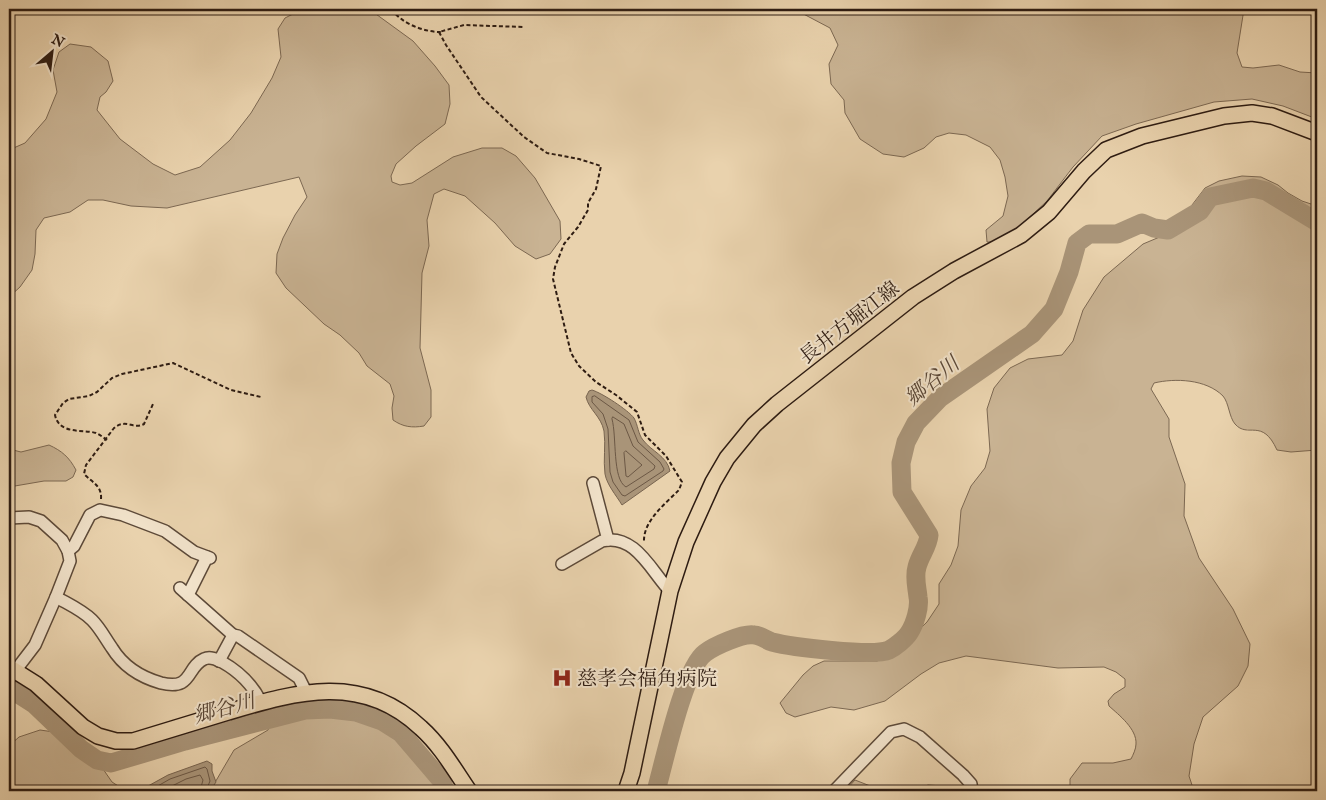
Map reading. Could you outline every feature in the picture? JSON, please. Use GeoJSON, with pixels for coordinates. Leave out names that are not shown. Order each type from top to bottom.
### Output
{"type":"FeatureCollection","features":[{"type":"Feature","properties":{"kind":"main road","name":"長井方堀江線"},"geometry":{"type":"LineString","coordinates":[[626,791],[632,773],[670,591],[686,542],[713,482],[727,458],[754,425],[777,404],[913,297],[954,271],[1021,235],[1049,212],[1084,171],[1106,150],[1142,136],[1224,116],[1252,113],[1272,116],[1317,133]]}},
{"type":"Feature","properties":{"kind":"main road"},"geometry":{"type":"LineString","coordinates":[[11,672],[36,684],[83,727],[98,736],[116,741],[133,741],[261,702],[306,692],[336,690],[367,696],[408,717],[420,727],[441,748],[469,791]]}},
{"type":"Feature","properties":{"kind":"street"},"geometry":{"type":"LineString","coordinates":[[593,483],[608,540]]}},
{"type":"Feature","properties":{"kind":"street"},"geometry":{"type":"LineString","coordinates":[[68,551],[76,542],[90,515],[100,510],[123,515],[164,532],[194,552],[209,557],[184,592],[233,635],[238,636],[299,678],[306,692]]}},
{"type":"Feature","properties":{"kind":"street"},"geometry":{"type":"LineString","coordinates":[[9,518],[29,517],[41,521],[62,540],[68,551],[70,561],[35,645],[11,672]]}},
{"type":"Feature","properties":{"kind":"street"},"geometry":{"type":"LineString","coordinates":[[562,564],[602,542],[608,540],[622,541],[633,547],[670,591]]}},
{"type":"Feature","properties":{"kind":"street"},"geometry":{"type":"LineString","coordinates":[[56,597],[91,619],[125,664],[147,678],[168,684],[177,684],[190,675],[202,659],[219,660],[242,675],[256,691],[261,702]]}},
{"type":"Feature","properties":{"kind":"street"},"geometry":{"type":"LineString","coordinates":[[219,660],[233,635]]}},
{"type":"Feature","properties":{"kind":"street"},"geometry":{"type":"LineString","coordinates":[[834,791],[891,732],[897,729],[904,729],[920,737],[963,775],[971,784],[972,791]]}},
{"type":"Feature","properties":{"kind":"path"},"geometry":{"type":"LineString","coordinates":[[392,9],[395,15],[403,21],[440,32],[464,25],[523,26]]}},
{"type":"Feature","properties":{"kind":"path"},"geometry":{"type":"LineString","coordinates":[[440,32],[446,45],[481,96],[524,137],[547,153],[579,159],[601,166],[596,189],[588,203],[588,210],[578,227],[564,244],[553,279],[571,353],[579,366],[637,412],[645,435],[666,456],[682,482],[679,490],[647,525],[644,534],[645,549]]}},
{"type":"Feature","properties":{"kind":"path"},"geometry":{"type":"LineString","coordinates":[[107,440],[94,432],[75,432],[60,424],[56,420],[55,415],[62,403],[69,399],[89,396],[98,392],[112,378],[122,374],[174,363],[231,390],[262,397]]}},
{"type":"Feature","properties":{"kind":"path"},"geometry":{"type":"LineString","coordinates":[[100,510],[102,492],[96,483],[84,474],[86,465],[119,424],[125,423],[136,426],[144,424],[153,404]]}},
{"type":"Feature","properties":{"kind":"shaded area"},"geometry":{"type":"Polygon","coordinates":[[[298,9],[369,9],[413,41],[449,85],[450,104],[445,124],[396,164],[391,176],[392,182],[400,185],[412,183],[453,157],[482,148],[502,148],[516,156],[535,178],[560,221],[561,239],[550,254],[536,259],[515,246],[495,223],[465,196],[444,189],[434,194],[427,220],[429,246],[422,273],[420,348],[431,390],[431,417],[424,426],[408,426],[393,420],[394,396],[390,384],[367,366],[359,353],[340,335],[324,324],[286,288],[276,273],[277,254],[283,238],[307,197],[299,177],[167,208],[131,206],[103,200],[88,200],[70,212],[44,218],[36,230],[32,270],[20,287],[9,297],[9,150],[25,143],[46,119],[57,92],[53,70],[59,52],[70,44],[91,47],[108,61],[113,81],[106,92],[100,97],[97,110],[120,139],[153,164],[175,175],[200,167],[230,140],[251,113],[272,78],[281,57],[278,29],[285,18],[297,12],[298,9]]]}},
{"type":"Feature","properties":{"kind":"shaded area"},"geometry":{"type":"Polygon","coordinates":[[[794,9],[1244,9],[1237,53],[1242,67],[1253,68],[1279,65],[1300,72],[1317,73],[1317,119],[1283,106],[1252,99],[1214,102],[1136,124],[1102,136],[1073,167],[1047,201],[1019,227],[998,242],[987,242],[986,230],[1003,216],[1008,196],[1000,160],[990,147],[966,135],[949,133],[936,137],[924,148],[904,157],[883,154],[860,139],[845,113],[844,100],[831,84],[829,64],[838,45],[830,28],[794,9]]]}},
{"type":"Feature","properties":{"kind":"shaded area"},"geometry":{"type":"Polygon","coordinates":[[[1242,176],[1261,177],[1278,185],[1302,201],[1317,206],[1317,450],[1291,452],[1277,450],[1266,434],[1261,431],[1245,430],[1235,424],[1223,396],[1208,386],[1181,380],[1162,381],[1154,383],[1151,389],[1169,419],[1169,437],[1185,484],[1184,516],[1199,558],[1233,609],[1250,644],[1248,666],[1238,686],[1203,717],[1194,744],[1189,776],[1194,791],[1070,791],[1070,779],[1082,763],[1113,763],[1131,759],[1136,748],[1134,733],[1127,723],[1109,706],[1108,701],[1114,694],[1125,687],[1125,679],[1116,672],[1104,667],[1058,668],[966,656],[939,663],[885,701],[854,710],[831,707],[795,717],[786,713],[780,703],[813,666],[824,661],[877,661],[892,656],[927,622],[939,604],[939,584],[951,565],[958,546],[961,510],[971,486],[985,468],[990,451],[987,409],[994,388],[1010,368],[1028,359],[1062,355],[1073,341],[1083,310],[1104,277],[1143,244],[1162,236],[1192,205],[1205,188],[1219,181],[1242,176]]]}},
{"type":"Feature","properties":{"kind":"shaded area"},"geometry":{"type":"Polygon","coordinates":[[[49,445],[71,461],[76,470],[73,477],[66,481],[44,481],[9,487],[9,449],[21,452],[49,445]]]}},
{"type":"Feature","properties":{"kind":"shaded area"},"geometry":{"type":"Polygon","coordinates":[[[324,706],[355,709],[370,714],[399,729],[424,751],[434,763],[451,791],[210,791],[234,750],[268,730],[272,715],[285,711],[324,706]]]}},
{"type":"Feature","properties":{"kind":"shaded area"},"geometry":{"type":"Polygon","coordinates":[[[40,730],[54,732],[80,756],[103,769],[112,782],[126,791],[46,791],[36,789],[35,791],[9,791],[9,746],[19,737],[40,730]]]}},
{"type":"Feature","properties":{"kind":"shaded area"},"geometry":{"type":"Polygon","coordinates":[[[855,780],[883,791],[845,791],[855,780]]]}},
{"type":"Feature","properties":{"kind":"shaded area"},"geometry":{"type":"Polygon","coordinates":[[[928,785],[943,786],[955,789],[955,791],[912,791],[928,785]]]}},
{"type":"Feature","properties":{"kind":"water"},"geometry":{"type":"Polygon","coordinates":[[[592,390],[621,406],[634,418],[641,438],[666,461],[670,471],[622,505],[606,478],[604,469],[604,431],[586,397],[589,391],[592,390]]]}},
{"type":"Feature","properties":{"kind":"water"},"geometry":{"type":"Polygon","coordinates":[[[207,761],[212,764],[212,771],[216,782],[210,791],[139,791],[168,775],[207,761]]]}},
{"type":"Feature","properties":{"kind":"waterway","name":"郷谷川"},"geometry":{"type":"LineString","coordinates":[[656,791],[682,696],[697,662],[709,650],[743,636],[754,635],[772,642],[813,649],[880,652],[891,649],[907,635],[918,610],[916,571],[929,535],[902,492],[901,463],[906,442],[916,423],[940,398],[1032,334],[1054,309],[1069,272],[1077,243],[1089,234],[1117,234],[1142,223],[1154,228],[1168,230],[1200,211],[1210,197],[1253,188],[1266,191],[1317,222]]}},
{"type":"Feature","properties":{"kind":"waterway","name":"郷谷川"},"geometry":{"type":"LineString","coordinates":[[9,688],[34,704],[81,749],[97,760],[111,763],[185,741],[305,710],[330,709],[356,712],[382,721],[401,733],[442,781],[445,791]]}},
{"type":"Feature","properties":{"kind":"place","name":"慈孝会福角病院"},"geometry":{"type":"Point","coordinates":[562,678]}}]}
